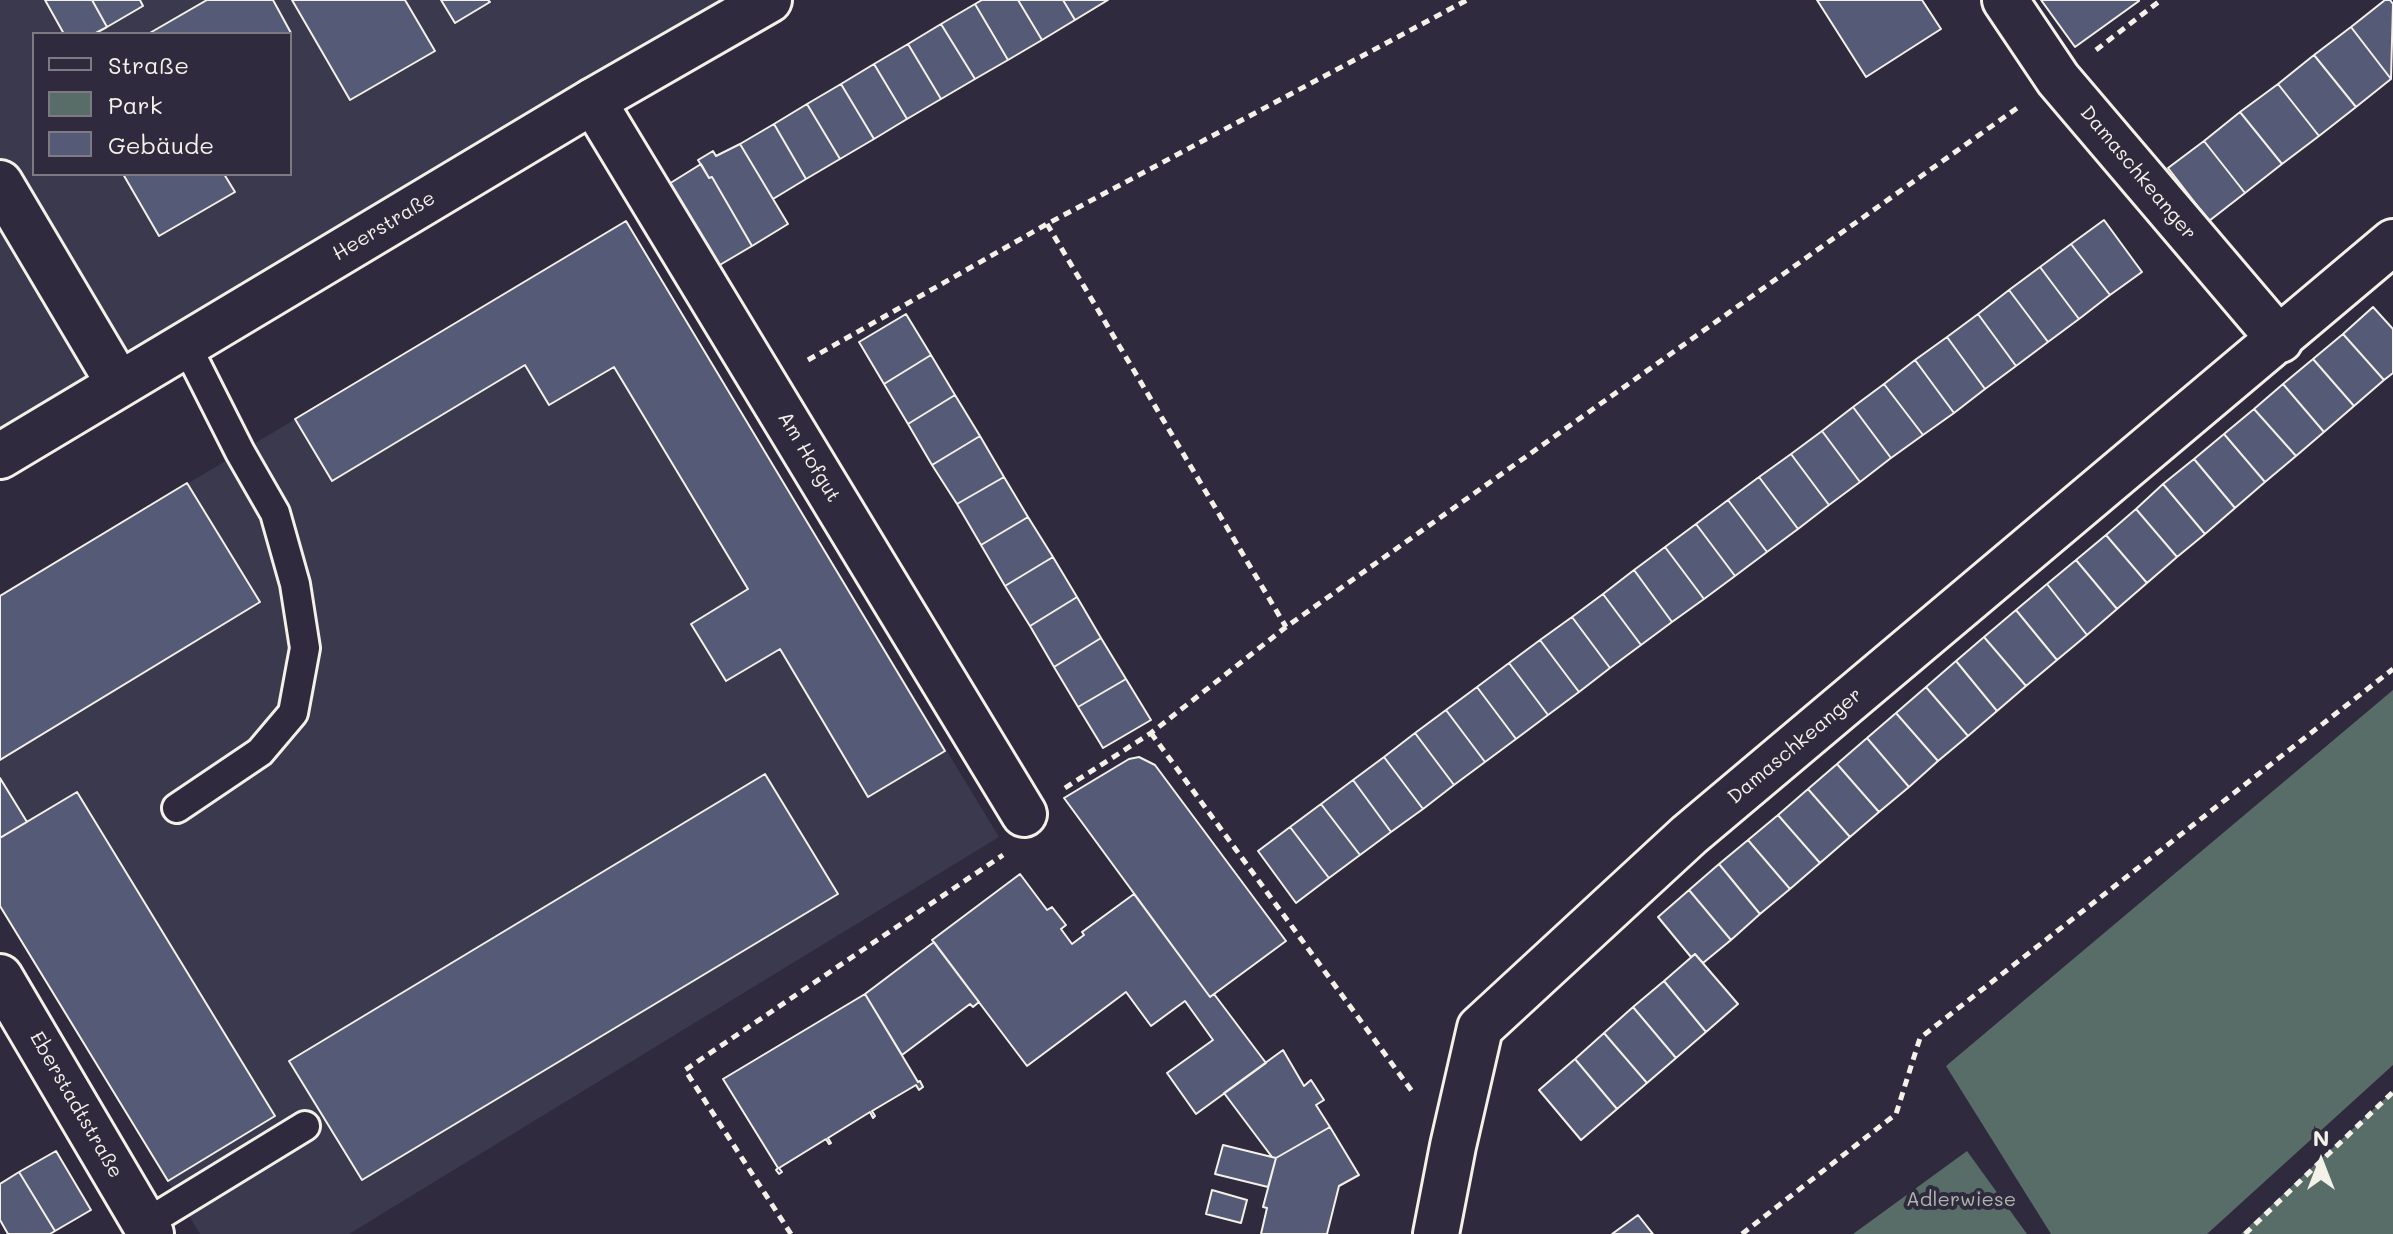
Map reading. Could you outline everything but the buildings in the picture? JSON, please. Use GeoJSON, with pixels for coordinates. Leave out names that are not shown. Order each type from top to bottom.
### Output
{"type":"FeatureCollection","features":[{"type":"Feature","properties":{"kind":"street","name":"Heerstraße"},"geometry":{"type":"LineString","coordinates":[[0,456],[593,101],[769,0]]}},
{"type":"Feature","properties":{"kind":"street","name":"Damaschkeanger"},"geometry":{"type":"LineString","coordinates":[[2005,0],[2058,79],[2280,340]]}},
{"type":"Feature","properties":{"kind":"street","name":"Am Hofgut"},"geometry":{"type":"LineString","coordinates":[[593,101],[1024,814]]}},
{"type":"Feature","properties":{"kind":"street"},"geometry":{"type":"LineString","coordinates":[[0,183],[119,384]]}},
{"type":"Feature","properties":{"kind":"street","name":"Damaschkeanger"},"geometry":{"type":"LineString","coordinates":[[1436,1234],[1480,1028],[1689,835],[2393,242]]}},
{"type":"Feature","properties":{"kind":"street","name":"Eberstadtstraße"},"geometry":{"type":"LineString","coordinates":[[0,977],[148,1229]]}},
{"type":"Feature","properties":{"kind":"lane"},"geometry":{"type":"LineString","coordinates":[[177,808],[260,752],[293,713],[305,648],[295,584],[275,513],[186,345]]}},
{"type":"Feature","properties":{"kind":"lane"},"geometry":{"type":"LineString","coordinates":[[148,1229],[305,1126]]}},
{"type":"Feature","properties":{"kind":"path"},"geometry":{"type":"LineString","coordinates":[[765,385],[1047,224],[1467,0]]}},
{"type":"Feature","properties":{"kind":"path"},"geometry":{"type":"LineString","coordinates":[[791,1234],[685,1070],[1036,832],[1024,814],[1151,733],[1286,627],[2058,79],[2161,0]]}},
{"type":"Feature","properties":{"kind":"path"},"geometry":{"type":"LineString","coordinates":[[1047,224],[1286,627]]}},
{"type":"Feature","properties":{"kind":"path"},"geometry":{"type":"LineString","coordinates":[[1742,1234],[1896,1114],[1920,1038],[2393,669]]}},
{"type":"Feature","properties":{"kind":"path"},"geometry":{"type":"LineString","coordinates":[[1151,733],[1453,1146]]}},
{"type":"Feature","properties":{"kind":"path"},"geometry":{"type":"LineString","coordinates":[[2245,1234],[2393,1092]]}},
{"type":"Feature","properties":{"kind":"shaded area"},"geometry":{"type":"Polygon","coordinates":[[[0,0],[788,0],[0,461],[0,0]]]}},
{"type":"Feature","properties":{"kind":"shaded area"},"geometry":{"type":"Polygon","coordinates":[[[626,221],[999,837],[349,1234],[200,1234],[0,906],[0,596],[626,221]]]}},
{"type":"Feature","properties":{"kind":"green space"},"geometry":{"type":"Polygon","coordinates":[[[2393,690],[2393,1065],[2207,1234],[2051,1234],[1946,1066],[2393,690]]]}},
{"type":"Feature","properties":{"kind":"green space"},"geometry":{"type":"Polygon","coordinates":[[[2393,1091],[2393,1234],[2241,1234],[2393,1091]]]}},
{"type":"Feature","properties":{"kind":"green space","name":"Adlerwiese"},"geometry":{"type":"Polygon","coordinates":[[[1967,1151],[2027,1234],[1853,1234],[1967,1151]]]}}]}
